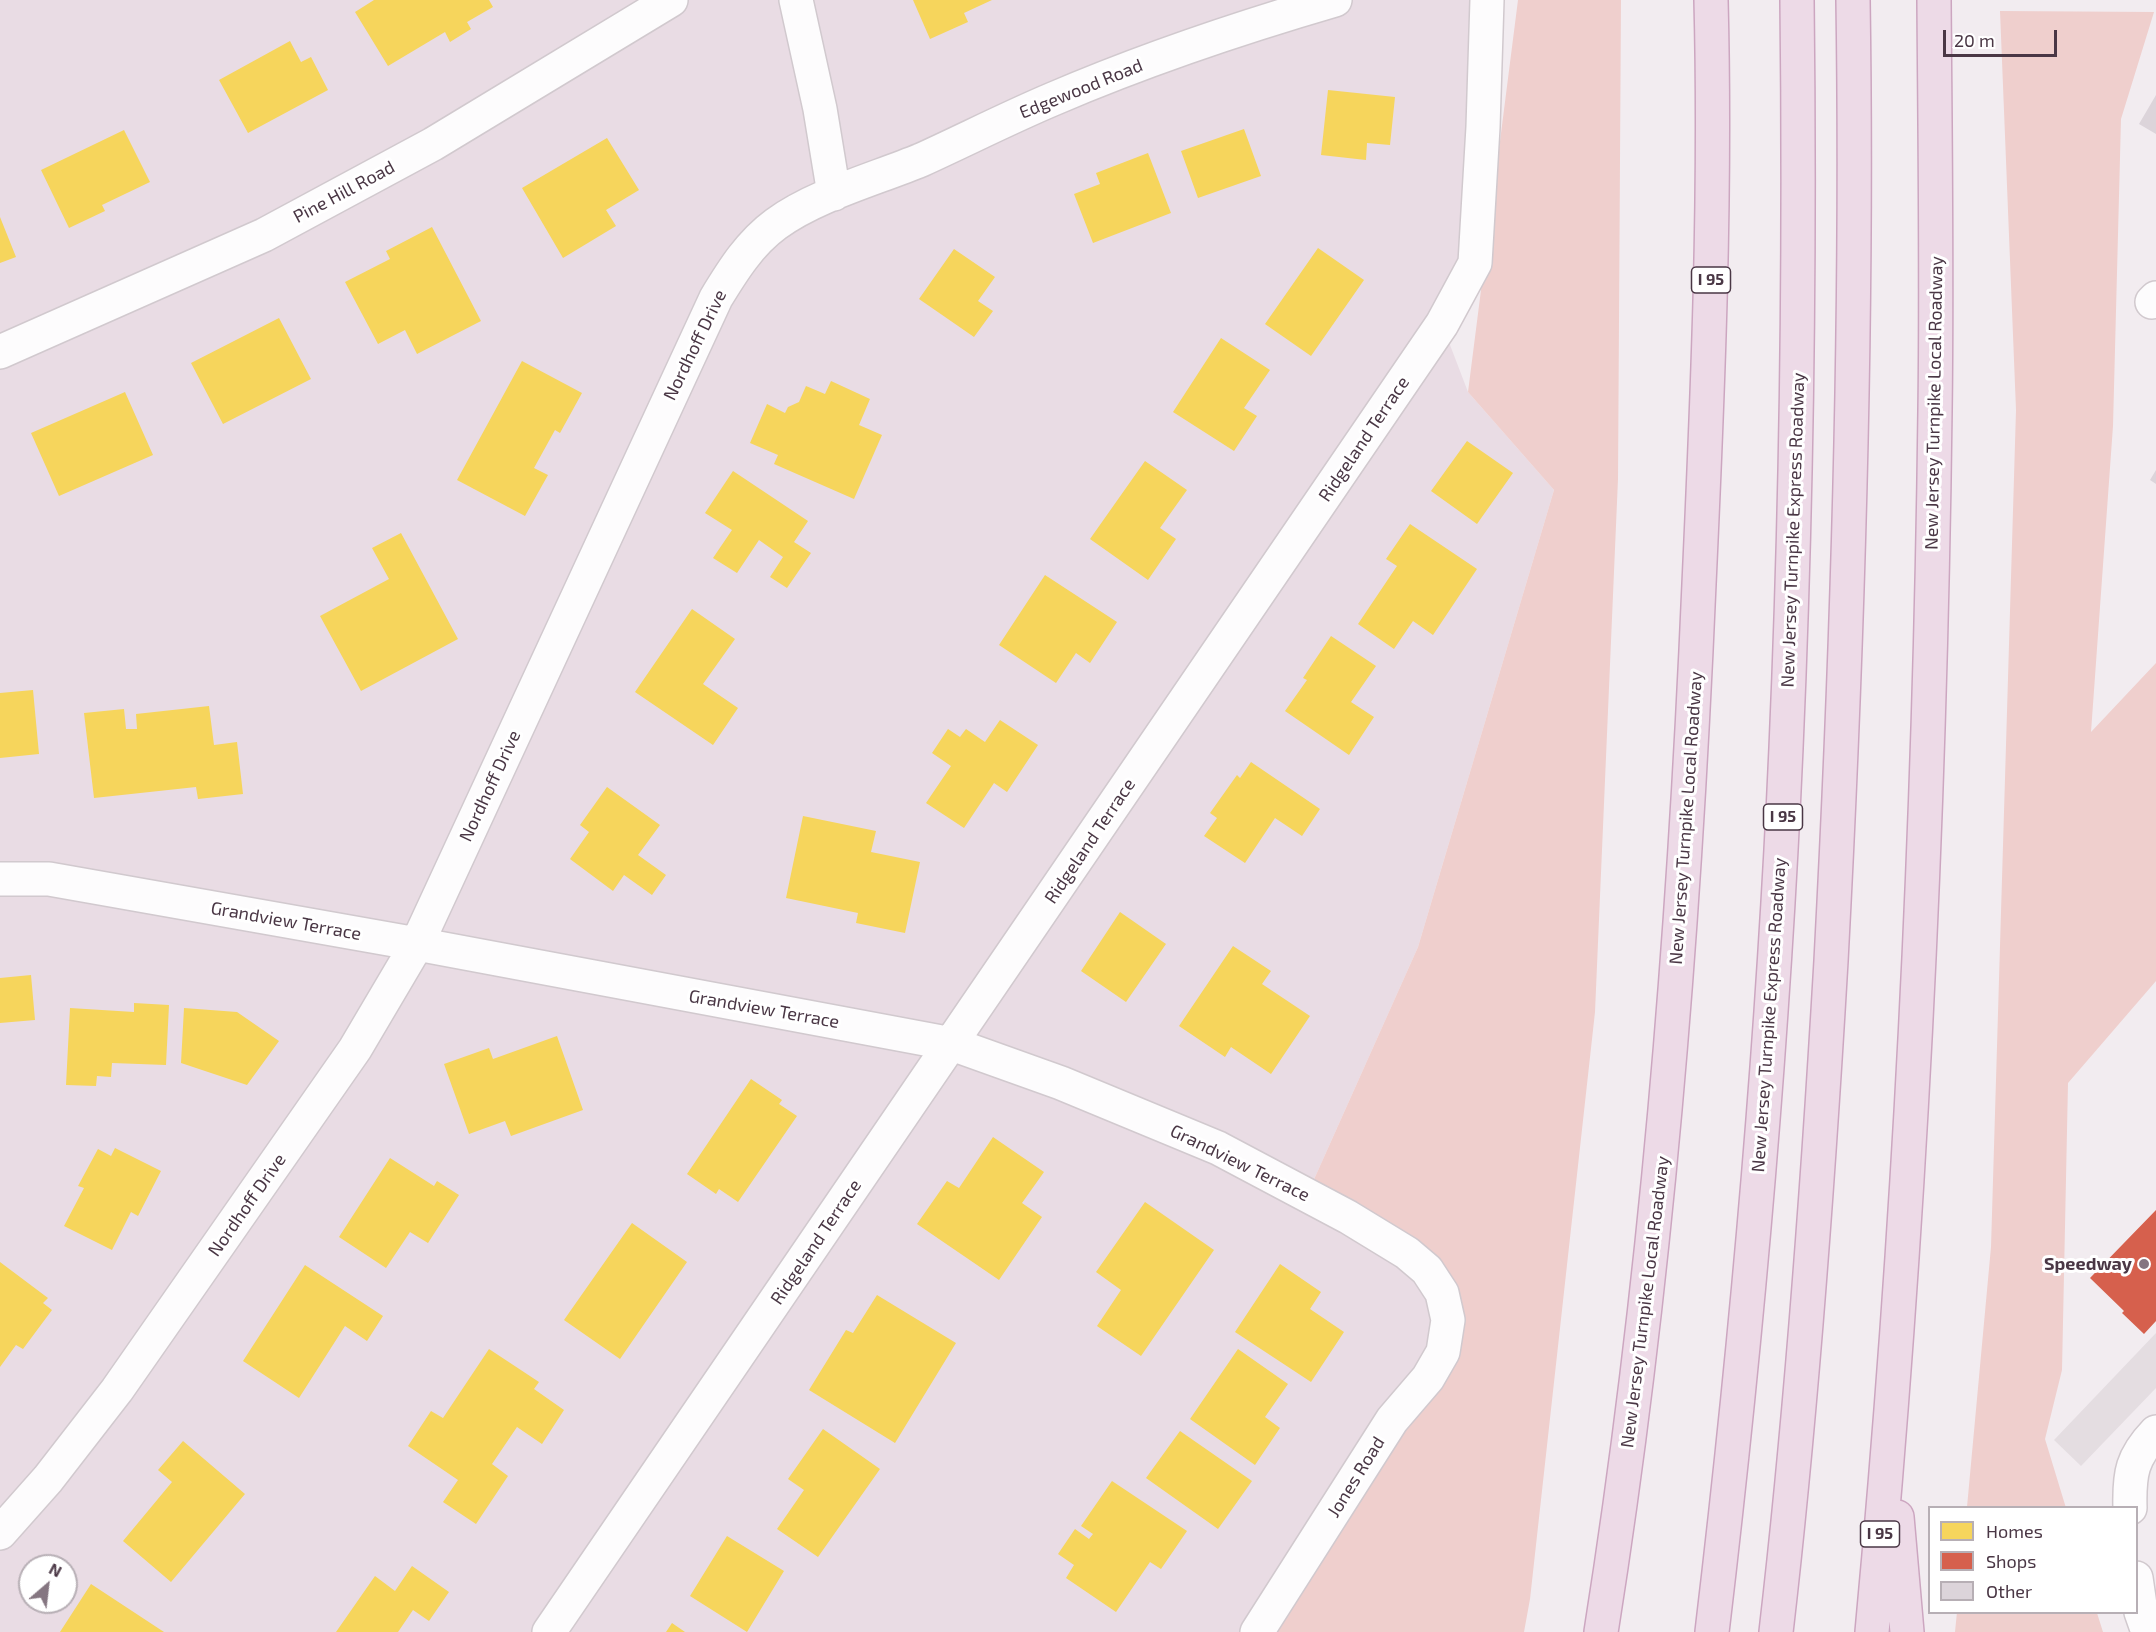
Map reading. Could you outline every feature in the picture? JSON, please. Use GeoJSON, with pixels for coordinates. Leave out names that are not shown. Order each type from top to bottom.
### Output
{"type":"FeatureCollection","features":[{"type":"Feature","properties":{"kind":"highway","name":"New Jersey Turnpike Local Roadway"},"geometry":{"type":"LineString","coordinates":[[1600,1632],[1625,1474],[1645,1314],[1663,1140],[1679,938],[1695,681],[1712,263],[1711,0]]}},
{"type":"Feature","properties":{"kind":"highway","name":"New Jersey Turnpike Express Roadway"},"geometry":{"type":"LineString","coordinates":[[1712,1632],[1751,1257],[1771,1013],[1783,816],[1790,661],[1798,332],[1797,0]]}},
{"type":"Feature","properties":{"kind":"highway"},"geometry":{"type":"LineString","coordinates":[[1776,1632],[1793,1472],[1814,1230],[1840,798],[1852,360],[1853,0]]}},
{"type":"Feature","properties":{"kind":"highway","name":"New Jersey Turnpike Local Roadway"},"geometry":{"type":"LineString","coordinates":[[1872,1632],[1889,1435],[1912,1106],[1928,750],[1935,410],[1934,0]]}},
{"type":"Feature","properties":{"kind":"highway"},"geometry":{"type":"LineString","coordinates":[[1889,1435],[1908,1632]]}},
{"type":"Feature","properties":{"kind":"street","name":"Pine Hill Road"},"geometry":{"type":"LineString","coordinates":[[0,352],[264,235],[433,144],[671,0]]}},
{"type":"Feature","properties":{"kind":"street"},"geometry":{"type":"LineString","coordinates":[[796,0],[812,69],[834,194]]}},
{"type":"Feature","properties":{"kind":"street","name":"Edgewood Road"},"geometry":{"type":"LineString","coordinates":[[834,194],[922,159],[1013,117],[1116,74],[1230,33],[1335,0]]}},
{"type":"Feature","properties":{"kind":"street","name":"Ridgeland Terrace"},"geometry":{"type":"LineString","coordinates":[[549,1632],[1442,324],[1475,262],[1483,127],[1487,0]]}},
{"type":"Feature","properties":{"kind":"street","name":"Nordhoff Drive"},"geometry":{"type":"LineString","coordinates":[[0,1533],[48,1479],[117,1390],[355,1049],[417,945],[717,298],[742,258],[776,224],[834,194]]}},
{"type":"Feature","properties":{"kind":"street","name":"Grandview Terrace"},"geometry":{"type":"LineString","coordinates":[[0,879],[49,879],[952,1044],[1061,1083],[1218,1148],[1348,1218],[1407,1253],[1427,1270],[1442,1293],[1448,1320]]}},
{"type":"Feature","properties":{"kind":"street","name":"Jones Road"},"geometry":{"type":"LineString","coordinates":[[1257,1632],[1392,1420],[1428,1378],[1443,1352],[1448,1320]]}},
{"type":"Feature","properties":{"kind":"street"},"geometry":{"type":"LineString","coordinates":[[2130,1506],[2132,1471],[2141,1448],[2156,1432]]}},
{"type":"Feature","properties":{"kind":"street"},"geometry":{"type":"LineString","coordinates":[[2138,1592],[2141,1612],[2148,1632]]}},
{"type":"Feature","properties":{"kind":"shaded area"},"geometry":{"type":"Polygon","coordinates":[[[0,0],[1487,0],[1475,263],[1442,324],[1468,392],[1554,490],[1418,947],[1307,1195],[1407,1253],[1448,1320],[1257,1632],[0,1632],[0,0]]]}},
{"type":"Feature","properties":{"kind":"shaded area"},"geometry":{"type":"Polygon","coordinates":[[[1518,0],[1621,0],[1618,479],[1595,1012],[1530,1599],[1524,1632],[1257,1632],[1428,1378],[1442,1293],[1307,1195],[1418,947],[1554,490],[1468,392],[1518,0]]]}},
{"type":"Feature","properties":{"kind":"shaded area"},"geometry":{"type":"Polygon","coordinates":[[[2000,11],[2154,12],[2121,119],[2113,426],[2091,732],[2156,663],[2156,981],[2068,1083],[2062,1370],[2045,1439],[2065,1506],[1967,1506],[1991,1247],[2016,410],[2000,11]]]}},
{"type":"Feature","properties":{"kind":"shaded area"},"geometry":{"type":"Polygon","coordinates":[[[2156,1333],[2156,1388],[2081,1466],[2054,1440],[2156,1333]]]}},
{"type":"Feature","properties":{"kind":"shaded area"},"geometry":{"type":"Polygon","coordinates":[[[1957,1614],[2097,1614],[2103,1632],[1955,1632],[1957,1614]]]}},
{"type":"Feature","properties":{"kind":"building: Homes"},"geometry":{"type":"Polygon","coordinates":[[[374,0],[489,0],[493,7],[467,22],[471,29],[450,42],[445,32],[388,66],[355,12],[374,0]]]}},
{"type":"Feature","properties":{"kind":"building: Homes"},"geometry":{"type":"Polygon","coordinates":[[[913,0],[992,0],[964,13],[968,22],[930,39],[913,0]]]}},
{"type":"Feature","properties":{"kind":"building: Homes"},"geometry":{"type":"Polygon","coordinates":[[[290,41],[301,62],[311,57],[328,90],[248,133],[219,80],[290,41]]]}},
{"type":"Feature","properties":{"kind":"building: Homes"},"geometry":{"type":"Polygon","coordinates":[[[1328,90],[1395,97],[1390,145],[1367,143],[1366,160],[1321,155],[1328,90]]]}},
{"type":"Feature","properties":{"kind":"building: Homes"},"geometry":{"type":"Polygon","coordinates":[[[1244,129],[1261,176],[1198,198],[1181,151],[1244,129]]]}},
{"type":"Feature","properties":{"kind":"building: Homes"},"geometry":{"type":"Polygon","coordinates":[[[124,130],[150,182],[102,205],[105,211],[69,228],[41,170],[124,130]]]}},
{"type":"Feature","properties":{"kind":"building: Homes"},"geometry":{"type":"Polygon","coordinates":[[[607,138],[639,190],[606,210],[616,226],[563,258],[522,188],[607,138]]]}},
{"type":"Feature","properties":{"kind":"building: Homes"},"geometry":{"type":"Polygon","coordinates":[[[1148,153],[1171,213],[1093,243],[1074,194],[1100,184],[1096,173],[1148,153]]]}},
{"type":"Feature","properties":{"kind":"building: Homes"},"geometry":{"type":"Polygon","coordinates":[[[0,217],[16,257],[0,263],[0,217]]]}},
{"type":"Feature","properties":{"kind":"building: Homes"},"geometry":{"type":"Polygon","coordinates":[[[432,227],[481,321],[417,354],[405,330],[378,344],[345,282],[390,259],[386,251],[432,227]]]}},
{"type":"Feature","properties":{"kind":"building: Homes"},"geometry":{"type":"Polygon","coordinates":[[[1318,248],[1364,280],[1311,356],[1265,324],[1318,248]]]}},
{"type":"Feature","properties":{"kind":"building: Homes"},"geometry":{"type":"Polygon","coordinates":[[[954,249],[995,277],[978,301],[993,311],[974,337],[919,299],[954,249]]]}},
{"type":"Feature","properties":{"kind":"building: Homes"},"geometry":{"type":"Polygon","coordinates":[[[279,318],[311,379],[223,424],[191,363],[279,318]]]}},
{"type":"Feature","properties":{"kind":"building: Homes"},"geometry":{"type":"Polygon","coordinates":[[[1221,338],[1270,370],[1244,408],[1257,416],[1234,451],[1173,412],[1221,338]]]}},
{"type":"Feature","properties":{"kind":"building: Homes"},"geometry":{"type":"Polygon","coordinates":[[[522,361],[582,393],[560,433],[555,430],[534,468],[548,475],[525,516],[457,480],[522,361]]]}},
{"type":"Feature","properties":{"kind":"building: Homes"},"geometry":{"type":"Polygon","coordinates":[[[831,381],[870,399],[859,425],[882,435],[854,499],[774,464],[778,455],[750,443],[767,404],[785,413],[788,407],[799,402],[806,386],[825,394],[831,381]]]}},
{"type":"Feature","properties":{"kind":"building: Homes"},"geometry":{"type":"Polygon","coordinates":[[[125,392],[153,455],[59,496],[31,433],[125,392]]]}},
{"type":"Feature","properties":{"kind":"building: Homes"},"geometry":{"type":"Polygon","coordinates":[[[1467,441],[1513,473],[1477,524],[1431,491],[1467,441]]]}},
{"type":"Feature","properties":{"kind":"building: Homes"},"geometry":{"type":"Polygon","coordinates":[[[1145,461],[1187,490],[1160,528],[1176,539],[1148,580],[1090,539],[1145,461]]]}},
{"type":"Feature","properties":{"kind":"building: Homes"},"geometry":{"type":"Polygon","coordinates":[[[733,471],[808,521],[794,542],[811,553],[787,588],[770,577],[783,557],[759,540],[737,573],[713,558],[732,530],[705,513],[733,471]]]}},
{"type":"Feature","properties":{"kind":"building: Homes"},"geometry":{"type":"Polygon","coordinates":[[[1410,524],[1477,569],[1433,635],[1413,621],[1394,649],[1358,624],[1397,566],[1386,559],[1410,524]]]}},
{"type":"Feature","properties":{"kind":"building: Homes"},"geometry":{"type":"Polygon","coordinates":[[[401,533],[458,639],[361,691],[320,616],[389,579],[372,548],[401,533]]]}},
{"type":"Feature","properties":{"kind":"building: Homes"},"geometry":{"type":"Polygon","coordinates":[[[1045,575],[1117,622],[1090,663],[1076,653],[1056,683],[999,645],[1045,575]]]}},
{"type":"Feature","properties":{"kind":"building: Homes"},"geometry":{"type":"Polygon","coordinates":[[[692,609],[735,639],[703,684],[738,708],[713,745],[635,692],[692,609]]]}},
{"type":"Feature","properties":{"kind":"building: Homes"},"geometry":{"type":"Polygon","coordinates":[[[1331,636],[1376,666],[1351,702],[1374,717],[1349,755],[1285,711],[1307,680],[1303,678],[1331,636]]]}},
{"type":"Feature","properties":{"kind":"building: Homes"},"geometry":{"type":"Polygon","coordinates":[[[33,690],[39,754],[0,758],[0,693],[33,690]]]}},
{"type":"Feature","properties":{"kind":"building: Homes"},"geometry":{"type":"Polygon","coordinates":[[[209,706],[214,745],[237,742],[243,794],[198,799],[196,787],[94,798],[84,713],[124,709],[126,729],[137,729],[136,714],[209,706]]]}},
{"type":"Feature","properties":{"kind":"building: Homes"},"geometry":{"type":"Polygon","coordinates":[[[1000,720],[1038,745],[1007,792],[994,783],[964,828],[926,803],[951,766],[932,753],[948,729],[960,737],[966,729],[985,742],[1000,720]]]}},
{"type":"Feature","properties":{"kind":"building: Homes"},"geometry":{"type":"Polygon","coordinates":[[[1251,762],[1320,809],[1302,836],[1275,818],[1245,863],[1204,836],[1217,818],[1210,813],[1237,775],[1240,778],[1251,762]]]}},
{"type":"Feature","properties":{"kind":"building: Homes"},"geometry":{"type":"Polygon","coordinates":[[[607,787],[660,825],[638,855],[666,875],[652,895],[624,875],[613,891],[570,859],[589,832],[580,825],[607,787]]]}},
{"type":"Feature","properties":{"kind":"building: Homes"},"geometry":{"type":"Polygon","coordinates":[[[803,816],[876,831],[871,852],[920,862],[905,933],[856,923],[858,913],[786,898],[803,816]]]}},
{"type":"Feature","properties":{"kind":"building: Homes"},"geometry":{"type":"Polygon","coordinates":[[[1120,912],[1166,944],[1126,1002],[1081,971],[1120,912]]]}},
{"type":"Feature","properties":{"kind":"building: Homes"},"geometry":{"type":"Polygon","coordinates":[[[1233,946],[1271,971],[1262,984],[1310,1016],[1271,1074],[1231,1047],[1225,1057],[1179,1026],[1233,946]]]}},
{"type":"Feature","properties":{"kind":"building: Homes"},"geometry":{"type":"Polygon","coordinates":[[[31,975],[35,1020],[0,1023],[0,978],[31,975]]]}},
{"type":"Feature","properties":{"kind":"building: Homes"},"geometry":{"type":"Polygon","coordinates":[[[134,1003],[169,1005],[166,1065],[112,1063],[111,1077],[97,1076],[96,1086],[66,1085],[70,1008],[134,1012],[134,1003]]]}},
{"type":"Feature","properties":{"kind":"building: Homes"},"geometry":{"type":"Polygon","coordinates":[[[184,1008],[237,1012],[279,1041],[247,1085],[181,1063],[184,1008]]]}},
{"type":"Feature","properties":{"kind":"building: Homes"},"geometry":{"type":"Polygon","coordinates":[[[557,1036],[583,1110],[511,1136],[505,1121],[469,1134],[444,1064],[489,1048],[493,1059],[557,1036]]]}},
{"type":"Feature","properties":{"kind":"building: Homes"},"geometry":{"type":"Polygon","coordinates":[[[751,1079],[782,1100],[779,1104],[797,1116],[738,1202],[719,1189],[716,1194],[687,1174],[751,1079]]]}},
{"type":"Feature","properties":{"kind":"building: Homes"},"geometry":{"type":"Polygon","coordinates":[[[993,1137],[1044,1172],[1022,1203],[1042,1217],[999,1280],[917,1224],[947,1181],[959,1188],[993,1137]]]}},
{"type":"Feature","properties":{"kind":"building: Homes"},"geometry":{"type":"Polygon","coordinates":[[[115,1148],[161,1171],[138,1216],[131,1212],[112,1250],[64,1226],[84,1188],[78,1186],[98,1149],[111,1156],[115,1148]]]}},
{"type":"Feature","properties":{"kind":"building: Homes"},"geometry":{"type":"Polygon","coordinates":[[[390,1158],[434,1186],[437,1181],[459,1195],[428,1243],[410,1232],[386,1268],[339,1237],[390,1158]]]}},
{"type":"Feature","properties":{"kind":"building: Homes"},"geometry":{"type":"Polygon","coordinates":[[[1145,1202],[1214,1250],[1141,1356],[1097,1326],[1121,1290],[1096,1272],[1145,1202]]]}},
{"type":"Feature","properties":{"kind":"building: Homes"},"geometry":{"type":"Polygon","coordinates":[[[632,1223],[687,1262],[620,1359],[564,1320],[632,1223]]]}},
{"type":"Feature","properties":{"kind":"building: Homes"},"geometry":{"type":"Polygon","coordinates":[[[0,1262],[48,1298],[43,1303],[52,1310],[23,1349],[16,1345],[0,1367],[0,1262]]]}},
{"type":"Feature","properties":{"kind":"building: Homes"},"geometry":{"type":"Polygon","coordinates":[[[1280,1264],[1321,1292],[1310,1309],[1344,1332],[1311,1382],[1235,1332],[1280,1264]]]}},
{"type":"Feature","properties":{"kind":"building: Homes"},"geometry":{"type":"Polygon","coordinates":[[[305,1265],[383,1316],[367,1341],[345,1326],[299,1398],[243,1361],[305,1265]]]}},
{"type":"Feature","properties":{"kind":"building: Homes"},"geometry":{"type":"Polygon","coordinates":[[[877,1295],[956,1343],[895,1443],[809,1390],[846,1330],[853,1333],[877,1295]]]}},
{"type":"Feature","properties":{"kind":"building: Homes"},"geometry":{"type":"Polygon","coordinates":[[[489,1349],[539,1382],[534,1389],[564,1410],[542,1444],[517,1427],[492,1464],[508,1476],[476,1524],[443,1502],[458,1480],[408,1446],[431,1411],[443,1418],[489,1349]]]}},
{"type":"Feature","properties":{"kind":"building: Homes"},"geometry":{"type":"Polygon","coordinates":[[[1238,1349],[1288,1384],[1265,1417],[1280,1428],[1255,1465],[1190,1419],[1238,1349]]]}},
{"type":"Feature","properties":{"kind":"building: Homes"},"geometry":{"type":"Polygon","coordinates":[[[823,1429],[880,1469],[818,1557],[777,1529],[804,1490],[788,1479],[823,1429]]]}},
{"type":"Feature","properties":{"kind":"building: Homes"},"geometry":{"type":"Polygon","coordinates":[[[1180,1431],[1252,1481],[1218,1529],[1146,1478],[1180,1431]]]}},
{"type":"Feature","properties":{"kind":"building: Homes"},"geometry":{"type":"Polygon","coordinates":[[[183,1441],[245,1494],[171,1582],[123,1541],[172,1482],[158,1470],[183,1441]]]}},
{"type":"Feature","properties":{"kind":"building: Homes"},"geometry":{"type":"Polygon","coordinates":[[[1112,1481],[1187,1531],[1161,1569],[1150,1562],[1116,1612],[1066,1578],[1074,1565],[1058,1554],[1075,1529],[1089,1539],[1093,1534],[1081,1526],[1112,1481]]]}},
{"type":"Feature","properties":{"kind":"building: Homes"},"geometry":{"type":"Polygon","coordinates":[[[727,1536],[784,1571],[747,1632],[690,1596],[727,1536]]]}},
{"type":"Feature","properties":{"kind":"building: Homes"},"geometry":{"type":"Polygon","coordinates":[[[412,1566],[449,1592],[429,1621],[413,1610],[398,1632],[336,1632],[375,1576],[395,1591],[412,1566]]]}},
{"type":"Feature","properties":{"kind":"building: Homes"},"geometry":{"type":"Polygon","coordinates":[[[91,1584],[164,1632],[60,1632],[72,1614],[78,1614],[78,1604],[91,1584]]]}},
{"type":"Feature","properties":{"kind":"building: Homes"},"geometry":{"type":"Polygon","coordinates":[[[672,1623],[685,1632],[666,1632],[672,1623]]]}},
{"type":"Feature","properties":{"kind":"building: Shops"},"geometry":{"type":"Polygon","coordinates":[[[2156,1210],[2156,1321],[2144,1334],[2090,1278],[2156,1210]]]}},
{"type":"Feature","properties":{"kind":"building: Other"},"geometry":{"type":"Polygon","coordinates":[[[2156,95],[2156,134],[2139,124],[2156,95]]]}},
{"type":"Feature","properties":{"kind":"building: Other"},"geometry":{"type":"Polygon","coordinates":[[[2156,470],[2156,484],[2150,480],[2156,470]]]}},
{"type":"Feature","properties":{"kind":"place","name":"Speedway"},"geometry":{"type":"Point","coordinates":[2144,1264]}}]}
